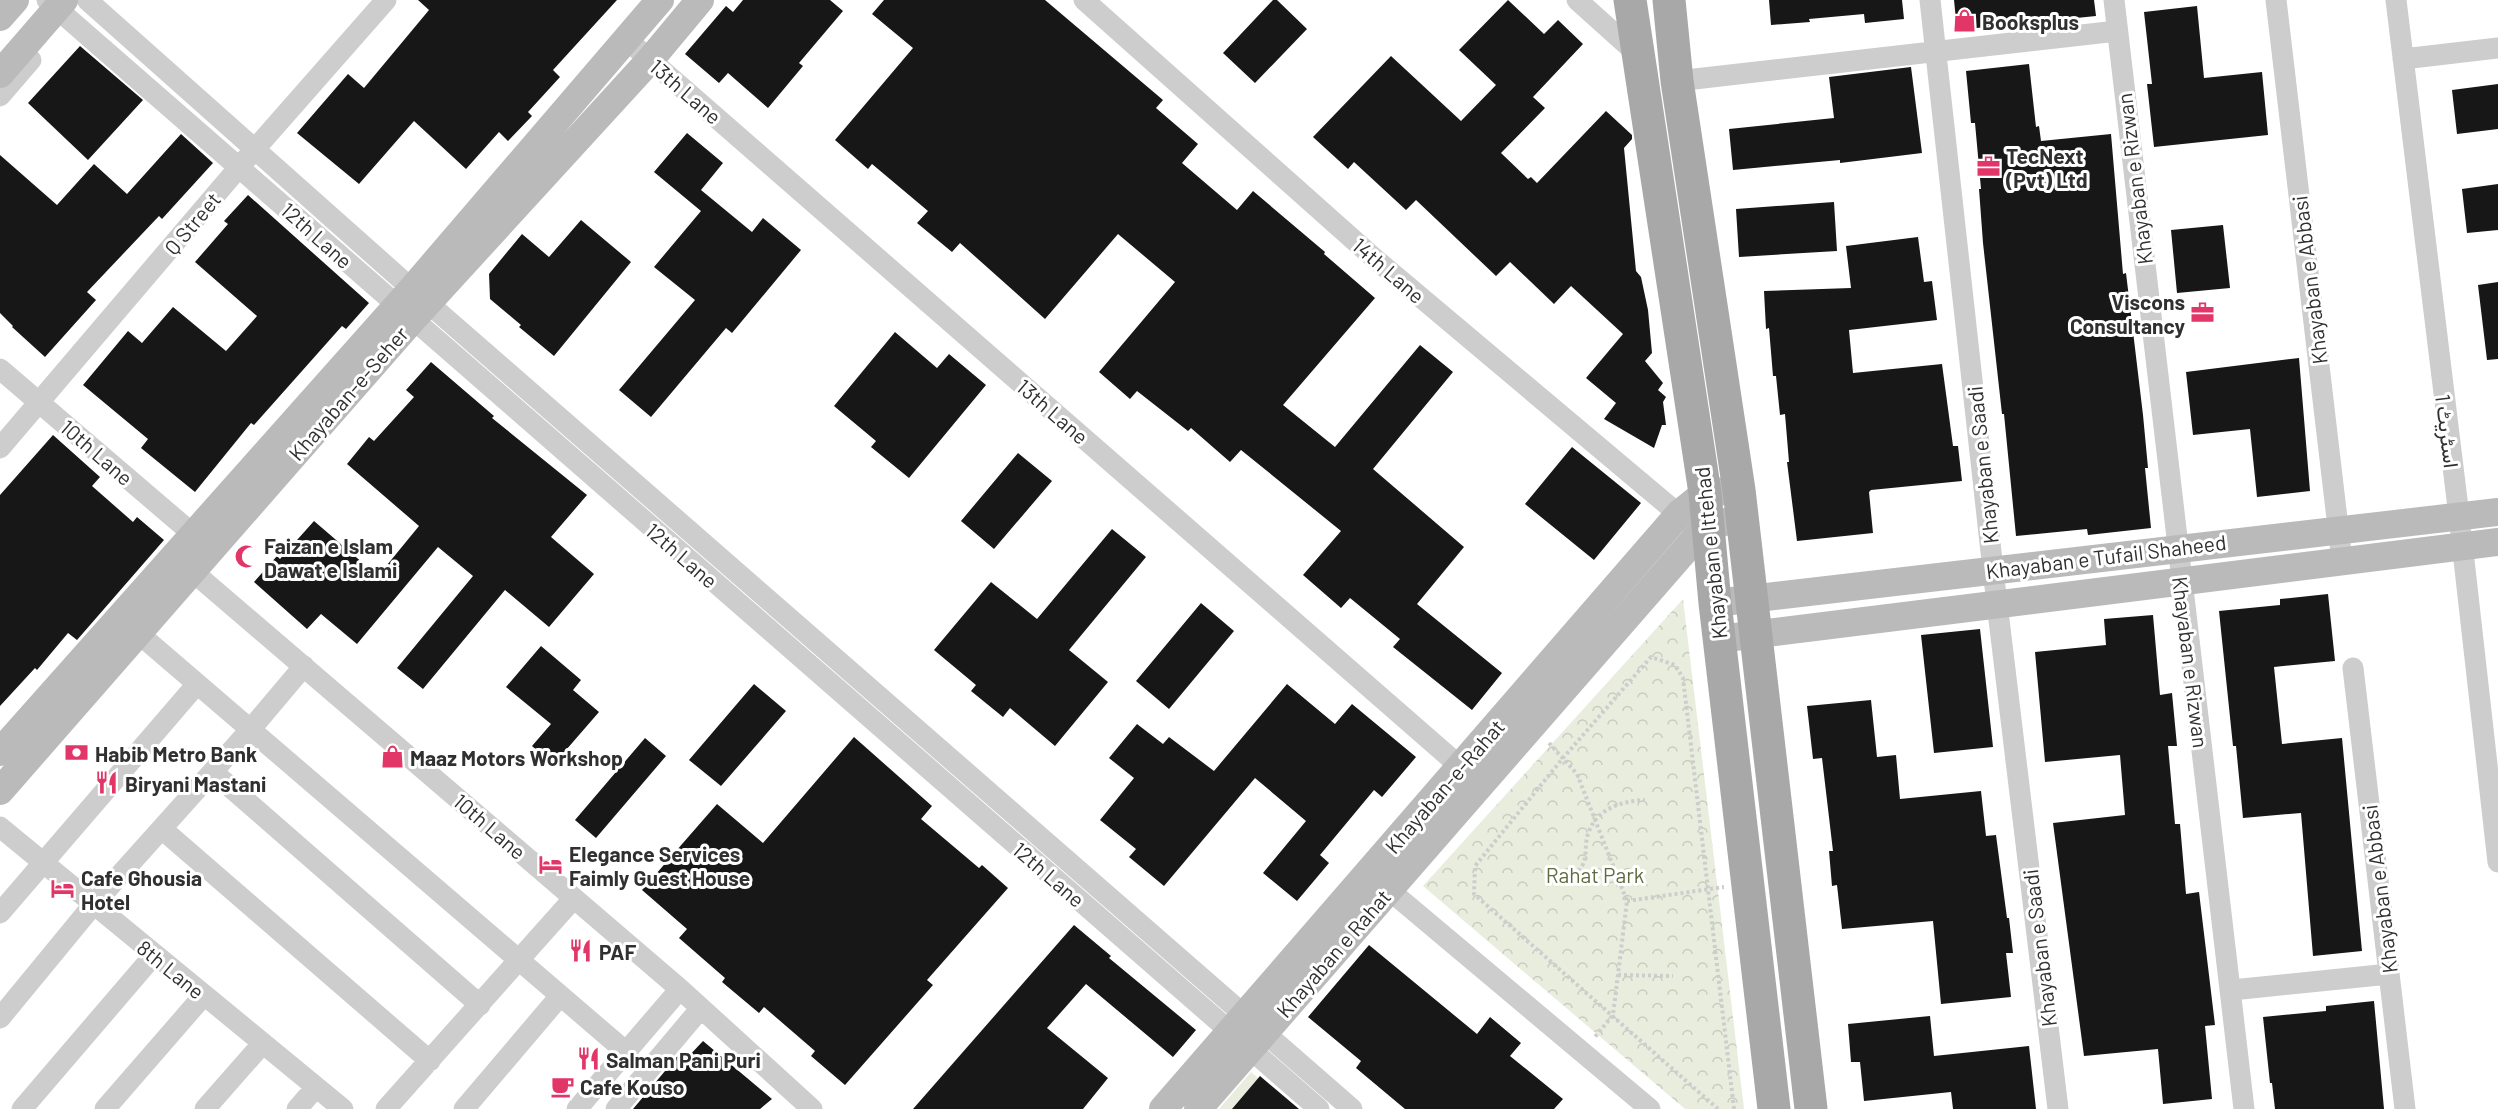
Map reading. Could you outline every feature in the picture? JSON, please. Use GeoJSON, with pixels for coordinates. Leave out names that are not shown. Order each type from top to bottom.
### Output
{"type":"FeatureCollection","features":[{"type":"Feature","properties":{"kind":"main road","name":"Khayaban e Ittehad"},"geometry":{"type":"LineString","coordinates":[[1630,0],[1698,516],[1715,603],[1774,1109]]}},
{"type":"Feature","properties":{"kind":"main road","name":"Khayaban e Ittehad"},"geometry":{"type":"LineString","coordinates":[[1669,0],[1677,81],[1753,597],[1811,1109]]}},
{"type":"Feature","properties":{"kind":"street"},"geometry":{"type":"LineString","coordinates":[[0,17],[15,0]]}},
{"type":"Feature","properties":{"kind":"street","name":"12th Lane"},"geometry":{"type":"LineString","coordinates":[[87,0],[255,148],[412,304]]}},
{"type":"Feature","properties":{"kind":"street","name":"Q Street"},"geometry":{"type":"LineString","coordinates":[[0,448],[255,148],[386,0]]}},
{"type":"Feature","properties":{"kind":"street","name":"Khayaban-e-Seher"},"geometry":{"type":"LineString","coordinates":[[0,791],[192,571],[660,0]]}},
{"type":"Feature","properties":{"kind":"street","name":"Khayaban-e-Seher"},"geometry":{"type":"LineString","coordinates":[[0,752],[194,535],[412,304],[650,60],[700,0]]}},
{"type":"Feature","properties":{"kind":"street","name":"14th Lane"},"geometry":{"type":"LineString","coordinates":[[1084,0],[1374,258],[1698,516]]}},
{"type":"Feature","properties":{"kind":"street"},"geometry":{"type":"LineString","coordinates":[[1577,0],[1636,53]]}},
{"type":"Feature","properties":{"kind":"street","name":"Khayaban e Saadi"},"geometry":{"type":"LineString","coordinates":[[1930,0],[1993,570],[2058,1109]]}},
{"type":"Feature","properties":{"kind":"street","name":"Khayaban e Rizwan"},"geometry":{"type":"LineString","coordinates":[[2114,0],[2177,548],[2232,990],[2244,1109]]}},
{"type":"Feature","properties":{"kind":"street","name":"Khayaban e Abbasi"},"geometry":{"type":"LineString","coordinates":[[2276,0],[2347,560]]}},
{"type":"Feature","properties":{"kind":"street","name":"اسٹریٹ 1"},"geometry":{"type":"LineString","coordinates":[[2396,0],[2454,517],[2498,862]]}},
{"type":"Feature","properties":{"kind":"street"},"geometry":{"type":"LineString","coordinates":[[0,74],[63,5]]}},
{"type":"Feature","properties":{"kind":"street"},"geometry":{"type":"LineString","coordinates":[[0,96],[63,5]]}},
{"type":"Feature","properties":{"kind":"street","name":"12th Lane"},"geometry":{"type":"LineString","coordinates":[[63,5],[240,166],[412,304],[1247,1033],[1352,1109]]}},
{"type":"Feature","properties":{"kind":"street"},"geometry":{"type":"LineString","coordinates":[[1677,81],[2117,31]]}},
{"type":"Feature","properties":{"kind":"street","name":"13th Lane"},"geometry":{"type":"LineString","coordinates":[[626,39],[1470,775]]}},
{"type":"Feature","properties":{"kind":"street"},"geometry":{"type":"LineString","coordinates":[[2403,58],[2498,48]]}},
{"type":"Feature","properties":{"kind":"street","name":"10th Lane"},"geometry":{"type":"LineString","coordinates":[[0,369],[194,535]]}},
{"type":"Feature","properties":{"kind":"street"},"geometry":{"type":"LineString","coordinates":[[1698,516],[1741,505]]}},
{"type":"Feature","properties":{"kind":"street","name":"Khayaban e Tufail Shaheed"},"geometry":{"type":"LineString","coordinates":[[1715,603],[2498,512]]}},
{"type":"Feature","properties":{"kind":"street","name":"Khayaban e Rahat"},"geometry":{"type":"LineString","coordinates":[[1198,1109],[1247,1033],[1388,889],[1470,775],[1533,723],[1698,516]]}},
{"type":"Feature","properties":{"kind":"street","name":"Khayaban-e-Rahat"},"geometry":{"type":"LineString","coordinates":[[1163,1109],[1247,1033],[1698,516]]}},
{"type":"Feature","properties":{"kind":"street","name":"Khayaban e Tufail Shaheed"},"geometry":{"type":"LineString","coordinates":[[1719,639],[2498,542]]}},
{"type":"Feature","properties":{"kind":"street","name":"10th Lane"},"geometry":{"type":"LineString","coordinates":[[192,571],[680,989],[812,1109]]}},
{"type":"Feature","properties":{"kind":"street"},"geometry":{"type":"LineString","coordinates":[[138,633],[625,1052]]}},
{"type":"Feature","properties":{"kind":"street"},"geometry":{"type":"LineString","coordinates":[[0,1018],[93,905],[213,772],[304,666]]}},
{"type":"Feature","properties":{"kind":"street","name":"Khayaban e Abbasi"},"geometry":{"type":"LineString","coordinates":[[2353,668],[2405,1109]]}},
{"type":"Feature","properties":{"kind":"street"},"geometry":{"type":"LineString","coordinates":[[0,913],[197,684]]}},
{"type":"Feature","properties":{"kind":"street"},"geometry":{"type":"LineString","coordinates":[[213,772],[480,1005]]}},
{"type":"Feature","properties":{"kind":"street","name":"8th Lane"},"geometry":{"type":"LineString","coordinates":[[0,826],[343,1109]]}},
{"type":"Feature","properties":{"kind":"street"},"geometry":{"type":"LineString","coordinates":[[162,829],[430,1061]]}},
{"type":"Feature","properties":{"kind":"street"},"geometry":{"type":"LineString","coordinates":[[1388,889],[1650,1109]]}},
{"type":"Feature","properties":{"kind":"street"},"geometry":{"type":"LineString","coordinates":[[387,1109],[574,898]]}},
{"type":"Feature","properties":{"kind":"street"},"geometry":{"type":"LineString","coordinates":[[22,1109],[154,955]]}},
{"type":"Feature","properties":{"kind":"street"},"geometry":{"type":"LineString","coordinates":[[2232,990],[2389,974]]}},
{"type":"Feature","properties":{"kind":"street"},"geometry":{"type":"LineString","coordinates":[[577,1109],[680,989]]}},
{"type":"Feature","properties":{"kind":"street"},"geometry":{"type":"LineString","coordinates":[[105,1109],[204,995]]}},
{"type":"Feature","properties":{"kind":"street"},"geometry":{"type":"LineString","coordinates":[[464,1109],[561,996]]}},
{"type":"Feature","properties":{"kind":"street"},"geometry":{"type":"LineString","coordinates":[[616,1109],[701,1008]]}},
{"type":"Feature","properties":{"kind":"street","name":"12th Lane"},"geometry":{"type":"LineString","coordinates":[[1247,1033],[1319,1109]]}},
{"type":"Feature","properties":{"kind":"street"},"geometry":{"type":"LineString","coordinates":[[205,1109],[263,1043]]}},
{"type":"Feature","properties":{"kind":"street"},"geometry":{"type":"LineString","coordinates":[[297,1109],[316,1087]]}},
{"type":"Feature","properties":{"kind":"path"},"geometry":{"type":"LineString","coordinates":[[1718,1109],[1474,894],[1475,866],[1563,758],[1651,657],[1675,665],[1683,678],[1734,1109]]}},
{"type":"Feature","properties":{"kind":"path"},"geometry":{"type":"LineString","coordinates":[[1533,723],[1577,774],[1627,901],[1613,1015],[1582,1052]]}},
{"type":"Feature","properties":{"kind":"path"},"geometry":{"type":"LineString","coordinates":[[1545,883],[1575,874],[1585,862],[1588,834],[1604,810],[1645,800]]}},
{"type":"Feature","properties":{"kind":"path"},"geometry":{"type":"LineString","coordinates":[[1627,901],[1748,884]]}},
{"type":"Feature","properties":{"kind":"path"},"geometry":{"type":"LineString","coordinates":[[1618,975],[1673,976]]}},
{"type":"Feature","properties":{"kind":"green space","name":"Rahat Park"},"geometry":{"type":"Polygon","coordinates":[[[1683,599],[1744,1109],[1685,1109],[1423,886],[1683,599]]]}},
{"type":"Feature","properties":{"kind":"green space"},"geometry":{"type":"Polygon","coordinates":[[[1251,1072],[1293,1109],[1219,1109],[1251,1072]]]}},
{"type":"Feature","properties":{"kind":"building"},"geometry":{"type":"Polygon","coordinates":[[[418,0],[617,0],[553,70],[560,77],[528,112],[532,116],[508,141],[499,132],[466,169],[414,121],[359,184],[297,133],[348,74],[364,88],[429,10],[418,0]]]}},
{"type":"Feature","properties":{"kind":"building"},"geometry":{"type":"Polygon","coordinates":[[[743,0],[830,0],[843,11],[799,63],[803,66],[768,108],[728,73],[719,83],[685,54],[726,6],[733,12],[743,0]]]}},
{"type":"Feature","properties":{"kind":"building"},"geometry":{"type":"Polygon","coordinates":[[[884,0],[1045,0],[1163,100],[1156,108],[1198,144],[1182,163],[1237,210],[1253,191],[1375,298],[1283,405],[1335,447],[1420,345],[1453,372],[1373,469],[1464,547],[1417,604],[1502,673],[1472,710],[1393,647],[1400,639],[1350,598],[1341,608],[1303,575],[1341,531],[1241,450],[1230,462],[1191,428],[1188,431],[1137,391],[1130,399],[1099,372],[1175,282],[1118,234],[1045,319],[960,243],[952,252],[917,223],[928,211],[872,164],[868,169],[835,140],[913,48],[872,14],[884,0]]]}},
{"type":"Feature","properties":{"kind":"building"},"geometry":{"type":"Polygon","coordinates":[[[1273,0],[1277,0],[1307,29],[1255,83],[1223,53],[1273,0]]]}},
{"type":"Feature","properties":{"kind":"building"},"geometry":{"type":"Polygon","coordinates":[[[1508,0],[1544,34],[1558,20],[1583,44],[1533,97],[1545,108],[1501,153],[1528,179],[1531,177],[1537,183],[1606,111],[1632,135],[1632,139],[1624,148],[1636,271],[1641,277],[1648,310],[1652,353],[1645,361],[1663,383],[1658,390],[1666,397],[1663,402],[1666,425],[1662,425],[1654,448],[1604,419],[1616,403],[1586,378],[1623,334],[1571,286],[1554,304],[1510,262],[1496,276],[1416,200],[1406,210],[1354,162],[1348,169],[1313,137],[1391,56],[1461,121],[1496,85],[1459,50],[1508,0]]]}},
{"type":"Feature","properties":{"kind":"building"},"geometry":{"type":"Polygon","coordinates":[[[1769,0],[1902,0],[1904,19],[1865,23],[1864,14],[1771,25],[1769,0]]]}},
{"type":"Feature","properties":{"kind":"building"},"geometry":{"type":"Polygon","coordinates":[[[1954,0],[2094,0],[2096,16],[1957,30],[1954,0]]]}},
{"type":"Feature","properties":{"kind":"building"},"geometry":{"type":"Polygon","coordinates":[[[2197,6],[2204,78],[2262,72],[2268,135],[2154,147],[2147,84],[2152,84],[2144,12],[2197,6]]]}},
{"type":"Feature","properties":{"kind":"building"},"geometry":{"type":"Polygon","coordinates":[[[80,46],[143,100],[88,160],[28,103],[80,46]]]}},
{"type":"Feature","properties":{"kind":"building"},"geometry":{"type":"Polygon","coordinates":[[[2029,64],[2036,127],[2039,126],[2041,141],[2111,134],[2123,274],[2126,273],[2143,415],[2151,528],[2088,535],[2087,529],[2016,536],[1983,243],[1975,123],[1971,123],[1966,71],[2029,64]]]}},
{"type":"Feature","properties":{"kind":"building"},"geometry":{"type":"Polygon","coordinates":[[[1911,67],[1922,153],[1840,163],[1840,160],[1733,170],[1729,129],[1834,118],[1829,77],[1911,67]]]}},
{"type":"Feature","properties":{"kind":"building"},"geometry":{"type":"Polygon","coordinates":[[[2498,84],[2498,129],[2457,134],[2452,90],[2498,84]]]}},
{"type":"Feature","properties":{"kind":"building"},"geometry":{"type":"Polygon","coordinates":[[[687,133],[723,163],[701,190],[752,232],[763,218],[801,250],[732,333],[726,328],[651,417],[619,390],[695,300],[654,267],[701,211],[654,172],[687,133]]]}},
{"type":"Feature","properties":{"kind":"building"},"geometry":{"type":"Polygon","coordinates":[[[181,134],[213,163],[162,219],[159,216],[87,292],[96,300],[45,357],[0,313],[0,155],[57,205],[94,164],[127,194],[181,134]]]}},
{"type":"Feature","properties":{"kind":"building"},"geometry":{"type":"Polygon","coordinates":[[[2498,184],[2498,230],[2467,233],[2462,189],[2498,184]]]}},
{"type":"Feature","properties":{"kind":"building"},"geometry":{"type":"Polygon","coordinates":[[[248,195],[369,303],[346,329],[342,326],[254,425],[251,423],[195,492],[141,448],[148,439],[83,385],[128,331],[142,343],[173,307],[226,351],[257,316],[195,262],[228,224],[224,221],[248,195]]]}},
{"type":"Feature","properties":{"kind":"building"},"geometry":{"type":"Polygon","coordinates":[[[1834,202],[1837,251],[1739,257],[1736,209],[1834,202]]]}},
{"type":"Feature","properties":{"kind":"building"},"geometry":{"type":"Polygon","coordinates":[[[581,220],[631,262],[554,356],[490,299],[489,274],[522,234],[549,257],[581,220]]]}},
{"type":"Feature","properties":{"kind":"building"},"geometry":{"type":"Polygon","coordinates":[[[2223,225],[2230,288],[2177,293],[2171,230],[2223,225]]]}},
{"type":"Feature","properties":{"kind":"building"},"geometry":{"type":"Polygon","coordinates":[[[1918,237],[1924,282],[1932,281],[1937,320],[1849,330],[1853,373],[1942,364],[1953,446],[1958,446],[1962,481],[1871,490],[1869,492],[1873,533],[1797,541],[1787,462],[1789,462],[1785,414],[1780,415],[1776,376],[1773,376],[1769,328],[1766,329],[1764,291],[1851,288],[1846,246],[1918,237]]]}},
{"type":"Feature","properties":{"kind":"building"},"geometry":{"type":"Polygon","coordinates":[[[2498,282],[2498,359],[2487,360],[2478,285],[2498,282]]]}},
{"type":"Feature","properties":{"kind":"building"},"geometry":{"type":"Polygon","coordinates":[[[895,332],[937,368],[949,354],[986,385],[909,478],[871,447],[876,441],[834,406],[895,332]]]}},
{"type":"Feature","properties":{"kind":"building"},"geometry":{"type":"Polygon","coordinates":[[[2299,358],[2310,491],[2257,497],[2250,429],[2193,435],[2186,372],[2299,358]]]}},
{"type":"Feature","properties":{"kind":"building"},"geometry":{"type":"Polygon","coordinates":[[[431,362],[494,416],[492,418],[587,495],[551,537],[594,574],[549,627],[505,590],[423,689],[397,668],[473,576],[438,547],[357,644],[321,614],[307,629],[254,582],[277,556],[280,559],[314,521],[378,576],[419,526],[347,464],[369,437],[374,441],[414,397],[406,390],[431,362]]]}},
{"type":"Feature","properties":{"kind":"building"},"geometry":{"type":"Polygon","coordinates":[[[53,435],[100,477],[92,486],[133,522],[137,517],[164,540],[77,640],[68,633],[37,670],[35,668],[0,706],[0,495],[53,435]]]}},
{"type":"Feature","properties":{"kind":"building"},"geometry":{"type":"Polygon","coordinates":[[[1572,447],[1641,503],[1594,560],[1525,504],[1572,447]]]}},
{"type":"Feature","properties":{"kind":"building"},"geometry":{"type":"Polygon","coordinates":[[[1018,453],[1052,481],[994,549],[961,521],[1018,453]]]}},
{"type":"Feature","properties":{"kind":"building"},"geometry":{"type":"Polygon","coordinates":[[[1112,529],[1146,557],[1069,650],[1108,682],[1055,746],[1010,708],[1003,717],[971,691],[976,685],[934,650],[991,582],[1037,619],[1112,529]]]}},
{"type":"Feature","properties":{"kind":"building"},"geometry":{"type":"Polygon","coordinates":[[[2328,594],[2335,661],[2274,667],[2282,744],[2342,738],[2362,951],[2313,956],[2301,813],[2243,818],[2219,611],[2280,605],[2280,599],[2328,594]]]}},
{"type":"Feature","properties":{"kind":"building"},"geometry":{"type":"Polygon","coordinates":[[[1201,603],[1234,631],[1169,709],[1136,681],[1201,603]]]}},
{"type":"Feature","properties":{"kind":"building"},"geometry":{"type":"Polygon","coordinates":[[[2153,615],[2160,695],[2172,693],[2177,746],[2168,746],[2175,824],[2180,824],[2186,894],[2199,892],[2215,1025],[2205,1026],[2212,1099],[2163,1104],[2158,1049],[2084,1056],[2053,823],[2125,815],[2120,755],[2045,762],[2035,652],[2106,645],[2104,619],[2153,615]]]}},
{"type":"Feature","properties":{"kind":"building"},"geometry":{"type":"Polygon","coordinates":[[[1980,629],[1993,747],[1934,753],[1921,635],[1980,629]]]}},
{"type":"Feature","properties":{"kind":"building"},"geometry":{"type":"Polygon","coordinates":[[[541,646],[581,680],[573,690],[599,712],[553,765],[532,746],[551,724],[506,687],[541,646]]]}},
{"type":"Feature","properties":{"kind":"building"},"geometry":{"type":"Polygon","coordinates":[[[754,684],[786,711],[721,786],[689,760],[754,684]]]}},
{"type":"Feature","properties":{"kind":"building"},"geometry":{"type":"Polygon","coordinates":[[[1287,684],[1335,724],[1352,704],[1416,757],[1382,797],[1374,790],[1320,855],[1329,863],[1297,901],[1263,873],[1306,821],[1255,778],[1164,886],[1129,857],[1136,849],[1100,820],[1134,778],[1109,758],[1137,724],[1163,744],[1169,737],[1214,771],[1287,684]]]}},
{"type":"Feature","properties":{"kind":"building"},"geometry":{"type":"Polygon","coordinates":[[[1871,700],[1877,757],[1896,755],[1900,799],[1981,791],[1986,836],[1996,835],[2007,918],[2009,918],[2013,953],[2006,953],[2011,997],[1941,1004],[1933,921],[1842,929],[1837,885],[1832,886],[1829,851],[1833,851],[1822,758],[1813,759],[1807,706],[1871,700]]]}},
{"type":"Feature","properties":{"kind":"building"},"geometry":{"type":"Polygon","coordinates":[[[854,737],[932,806],[921,819],[979,868],[982,865],[1008,888],[927,980],[933,985],[845,1085],[811,1056],[815,1051],[764,1007],[759,1013],[722,982],[725,978],[679,938],[687,929],[642,890],[717,804],[763,843],[854,737]]]}},
{"type":"Feature","properties":{"kind":"building"},"geometry":{"type":"Polygon","coordinates":[[[645,738],[666,756],[596,838],[575,820],[645,738]]]}},
{"type":"Feature","properties":{"kind":"building"},"geometry":{"type":"Polygon","coordinates":[[[1074,925],[1111,956],[1109,958],[1196,1030],[1173,1057],[1086,984],[1047,1028],[1108,1078],[1083,1109],[913,1109],[1074,925]]]}},
{"type":"Feature","properties":{"kind":"building"},"geometry":{"type":"Polygon","coordinates":[[[1369,945],[1477,1034],[1490,1017],[1521,1043],[1510,1056],[1563,1099],[1554,1109],[1405,1109],[1356,1068],[1361,1061],[1308,1017],[1369,945]]]}},
{"type":"Feature","properties":{"kind":"building"},"geometry":{"type":"Polygon","coordinates":[[[2374,1001],[2384,1109],[2275,1109],[2263,1017],[2326,1011],[2326,1006],[2374,1001]]]}},
{"type":"Feature","properties":{"kind":"building"},"geometry":{"type":"Polygon","coordinates":[[[1930,1016],[1934,1056],[2029,1046],[2036,1109],[1953,1109],[1951,1092],[1864,1101],[1860,1062],[1851,1062],[1848,1024],[1930,1016]]]}},
{"type":"Feature","properties":{"kind":"building"},"geometry":{"type":"Polygon","coordinates":[[[703,1041],[772,1099],[760,1109],[633,1109],[681,1052],[687,1058],[703,1041]]]}},
{"type":"Feature","properties":{"kind":"building"},"geometry":{"type":"Polygon","coordinates":[[[1260,1076],[1299,1109],[1232,1109],[1260,1076]]]}},
{"type":"Feature","properties":{"kind":"place","name":"Booksplus"},"geometry":{"type":"Point","coordinates":[1964,21]}},
{"type":"Feature","properties":{"kind":"place","name":"TecNext (Pvt) Ltd"},"geometry":{"type":"Point","coordinates":[1988,167]}},
{"type":"Feature","properties":{"kind":"place","name":"Viscons Consultancy"},"geometry":{"type":"Point","coordinates":[2203,313]}},
{"type":"Feature","properties":{"kind":"place","name":"Faizan e Islam Dawat e Islami"},"geometry":{"type":"Point","coordinates":[246,557]}},
{"type":"Feature","properties":{"kind":"place","name":"Habib Metro Bank"},"geometry":{"type":"Point","coordinates":[77,753]}},
{"type":"Feature","properties":{"kind":"place","name":"Maaz Motors Workshop"},"geometry":{"type":"Point","coordinates":[392,757]}},
{"type":"Feature","properties":{"kind":"place","name":"Biryani Mastani"},"geometry":{"type":"Point","coordinates":[107,783]}},
{"type":"Feature","properties":{"kind":"place","name":"Elegance Services Faimly Guest House"},"geometry":{"type":"Point","coordinates":[551,865]}},
{"type":"Feature","properties":{"kind":"place","name":"Cafe Ghousia Hotel"},"geometry":{"type":"Point","coordinates":[63,889]}},
{"type":"Feature","properties":{"kind":"place","name":"PAF"},"geometry":{"type":"Point","coordinates":[581,951]}},
{"type":"Feature","properties":{"kind":"place","name":"Salman Pani Puri"},"geometry":{"type":"Point","coordinates":[588,1059]}},
{"type":"Feature","properties":{"kind":"place","name":"Cafe Kouso"},"geometry":{"type":"Point","coordinates":[562,1086]}}]}
